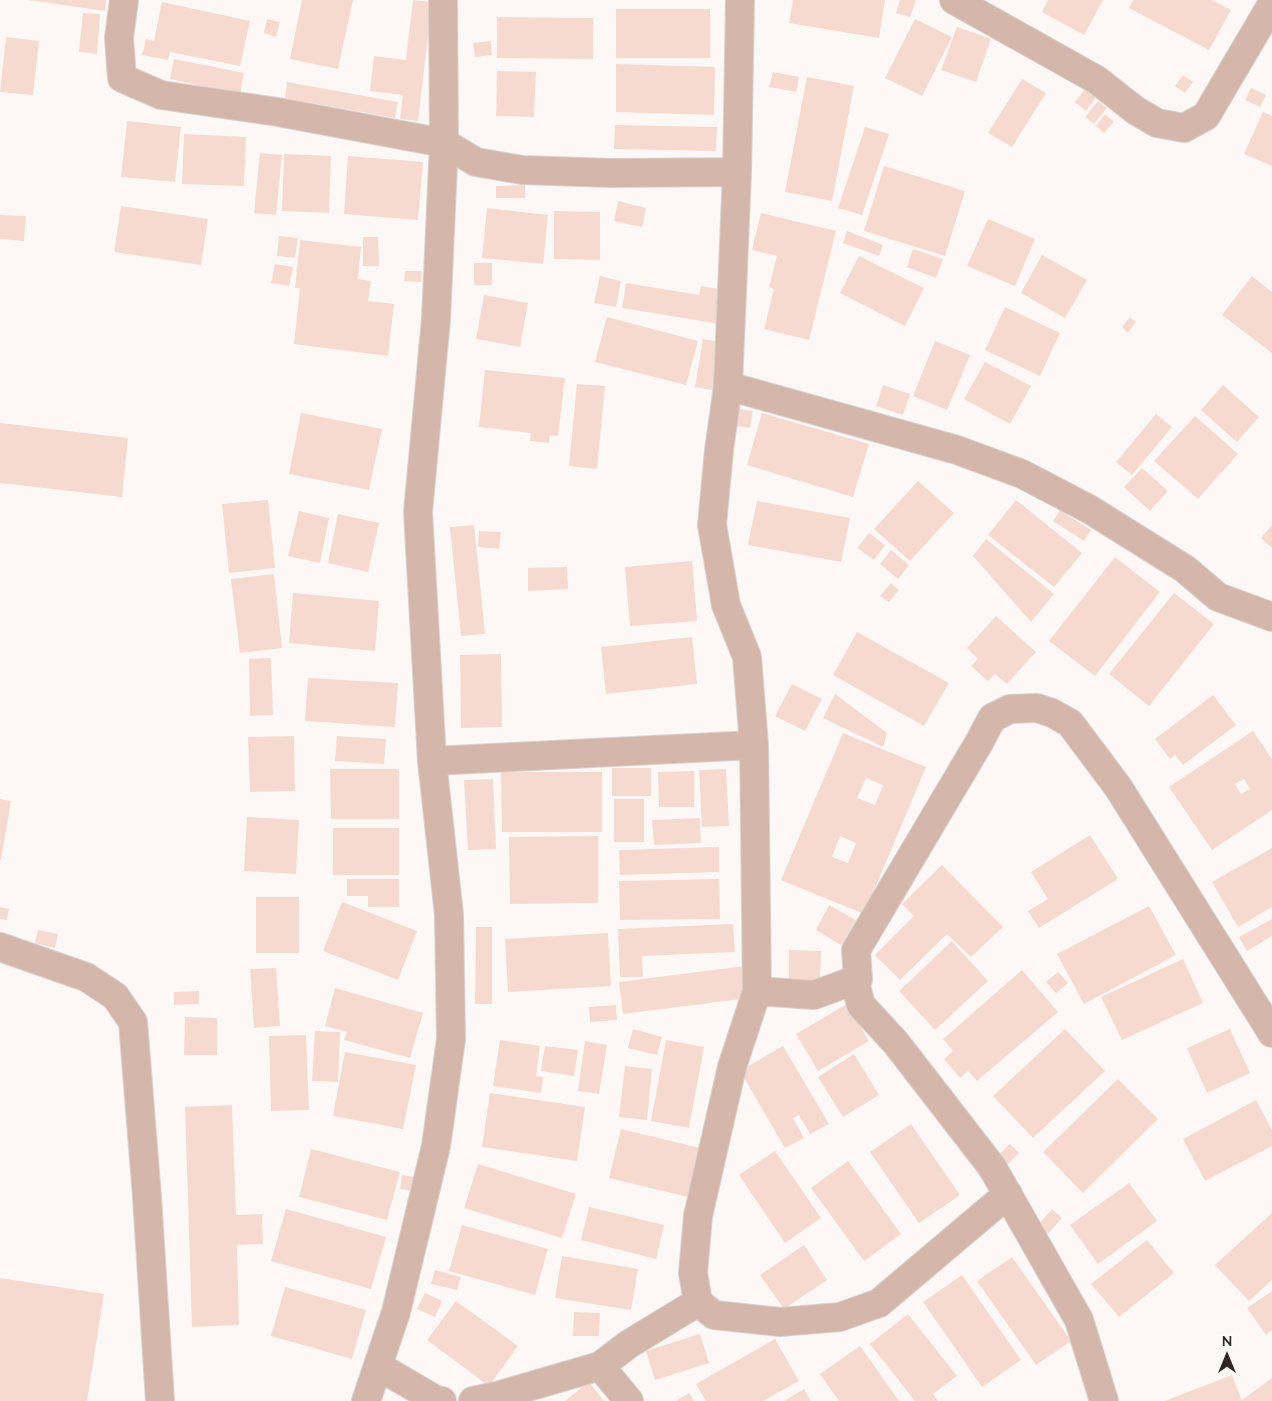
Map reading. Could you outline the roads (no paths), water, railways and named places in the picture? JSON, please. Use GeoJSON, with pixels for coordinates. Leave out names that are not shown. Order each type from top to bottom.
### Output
{"type":"FeatureCollection","features":[{"type":"Feature","properties":{"kind":"street"},"geometry":{"type":"LineString","coordinates":[[124,0],[119,38],[122,78],[161,94],[278,112],[444,143],[476,162],[522,170],[611,173],[737,172]]}},
{"type":"Feature","properties":{"kind":"street"},"geometry":{"type":"LineString","coordinates":[[366,1401],[396,1312],[436,1146],[450,1039],[449,915],[432,761],[418,512],[436,319],[444,143],[443,0]]}},
{"type":"Feature","properties":{"kind":"street"},"geometry":{"type":"LineString","coordinates":[[740,0],[737,172],[728,386],[718,450],[712,526],[726,605],[746,657],[754,745],[757,992],[732,1067],[698,1216],[693,1272],[698,1302],[714,1315],[780,1322],[840,1317],[879,1303],[1008,1194]]}},
{"type":"Feature","properties":{"kind":"street"},"geometry":{"type":"LineString","coordinates":[[954,0],[1097,80],[1135,110],[1157,124],[1184,128],[1206,116],[1272,4]]}},
{"type":"Feature","properties":{"kind":"street"},"geometry":{"type":"LineString","coordinates":[[728,386],[957,450],[1022,474],[1089,509],[1185,569],[1218,597],[1272,617]]}},
{"type":"Feature","properties":{"kind":"street"},"geometry":{"type":"LineString","coordinates":[[1104,1401],[1079,1320],[992,1166],[896,1043],[861,1005],[856,986],[858,979],[856,950],[975,750],[992,718],[1010,709],[1037,708],[1052,713],[1070,724],[1118,787],[1272,1032]]}},
{"type":"Feature","properties":{"kind":"street"},"geometry":{"type":"LineString","coordinates":[[432,761],[754,745]]}},
{"type":"Feature","properties":{"kind":"street"},"geometry":{"type":"LineString","coordinates":[[0,947],[86,977],[115,996],[133,1022],[147,1197],[160,1401]]}},
{"type":"Feature","properties":{"kind":"street"},"geometry":{"type":"LineString","coordinates":[[757,992],[814,995],[858,979]]}},
{"type":"Feature","properties":{"kind":"street"},"geometry":{"type":"LineString","coordinates":[[473,1401],[497,1396],[600,1366],[629,1344],[698,1302]]}},
{"type":"Feature","properties":{"kind":"street"},"geometry":{"type":"LineString","coordinates":[[378,1366],[436,1400],[442,1401]]}},
{"type":"Feature","properties":{"kind":"street"},"geometry":{"type":"LineString","coordinates":[[600,1366],[629,1401]]}}]}
